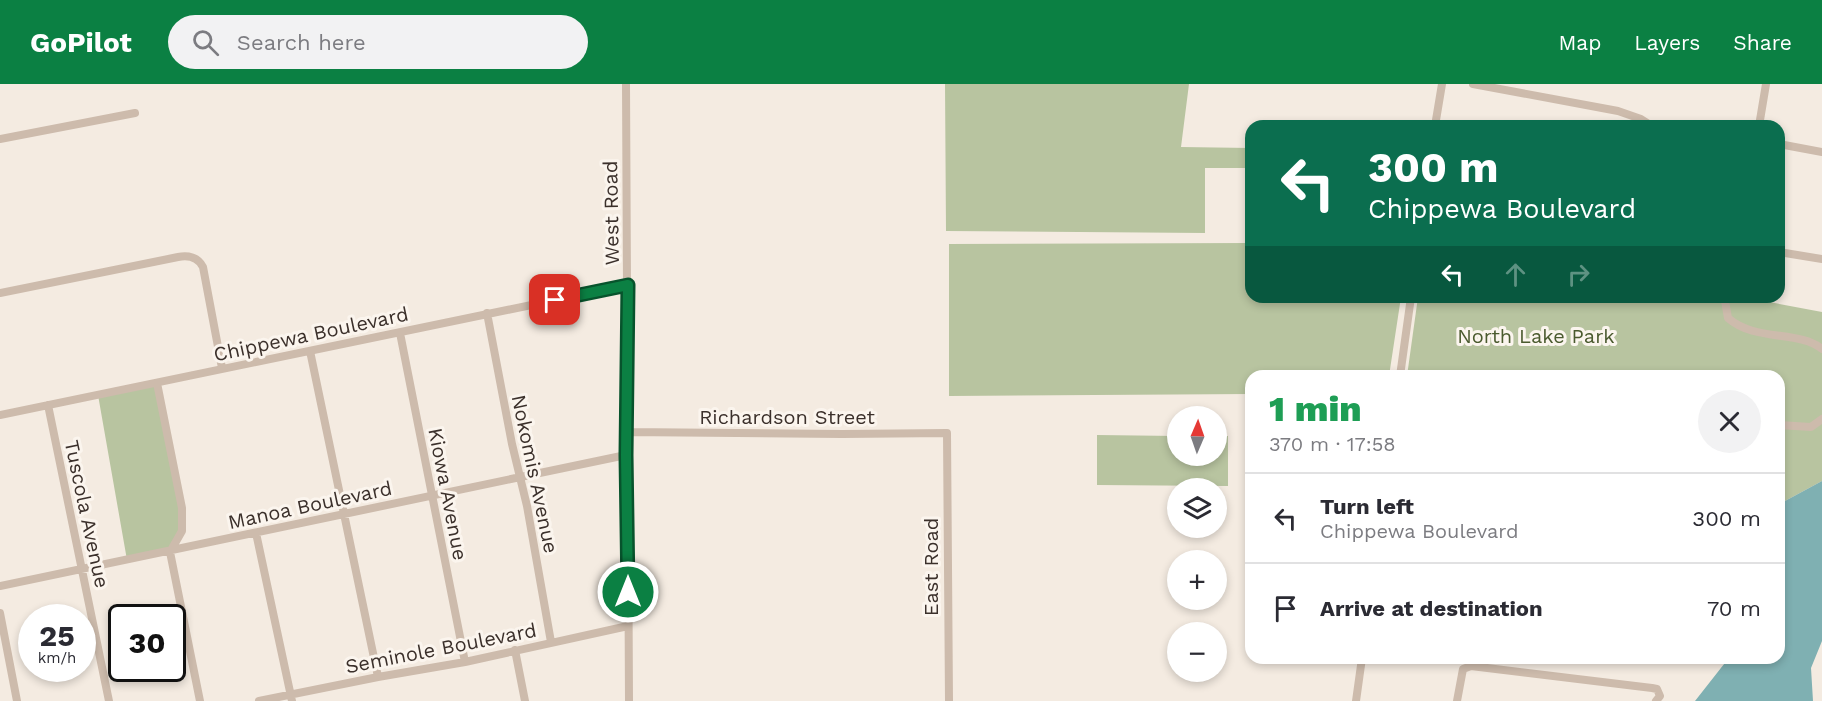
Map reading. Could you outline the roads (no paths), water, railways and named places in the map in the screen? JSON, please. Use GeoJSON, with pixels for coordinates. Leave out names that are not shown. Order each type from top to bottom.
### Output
{"type":"FeatureCollection","features":[{"type":"Feature","properties":{"kind":"street","name":"West Road"},"geometry":{"type":"LineString","coordinates":[[626,84],[628,285],[626,455],[629,701]]}},
{"type":"Feature","properties":{"kind":"street"},"geometry":{"type":"LineString","coordinates":[[1436,120],[1442,84]]}},
{"type":"Feature","properties":{"kind":"street"},"geometry":{"type":"LineString","coordinates":[[1473,84],[1618,111],[1644,120]]}},
{"type":"Feature","properties":{"kind":"street"},"geometry":{"type":"LineString","coordinates":[[1760,120],[1766,84]]}},
{"type":"Feature","properties":{"kind":"street"},"geometry":{"type":"LineString","coordinates":[[0,139],[135,113]]}},
{"type":"Feature","properties":{"kind":"street"},"geometry":{"type":"LineString","coordinates":[[1785,145],[1822,152]]}},
{"type":"Feature","properties":{"kind":"street"},"geometry":{"type":"LineString","coordinates":[[1785,253],[1822,259]]}},
{"type":"Feature","properties":{"kind":"street"},"geometry":{"type":"LineString","coordinates":[[0,293],[178,257],[196,259],[203,267],[222,368]]}},
{"type":"Feature","properties":{"kind":"street","name":"Chippewa Boulevard"},"geometry":{"type":"LineString","coordinates":[[0,415],[628,285]]}},
{"type":"Feature","properties":{"kind":"street"},"geometry":{"type":"LineString","coordinates":[[1401,370],[1410,303]]}},
{"type":"Feature","properties":{"kind":"street"},"geometry":{"type":"LineString","coordinates":[[1725,303],[1728,318],[1741,328],[1810,343],[1822,350]]}},
{"type":"Feature","properties":{"kind":"street","name":"Nokomis Avenue"},"geometry":{"type":"LineString","coordinates":[[487,313],[551,642]]}},
{"type":"Feature","properties":{"kind":"street","name":"Kiowa Avenue"},"geometry":{"type":"LineString","coordinates":[[400,333],[465,662]]}},
{"type":"Feature","properties":{"kind":"street"},"geometry":{"type":"LineString","coordinates":[[310,351],[378,677]]}},
{"type":"Feature","properties":{"kind":"street"},"geometry":{"type":"LineString","coordinates":[[157,383],[182,508],[182,531],[170,552],[200,701]]}},
{"type":"Feature","properties":{"kind":"street","name":"Tuscola Avenue"},"geometry":{"type":"LineString","coordinates":[[48,405],[109,701]]}},
{"type":"Feature","properties":{"kind":"street"},"geometry":{"type":"LineString","coordinates":[[1785,425],[1811,427],[1822,419]]}},
{"type":"Feature","properties":{"kind":"street","name":"Richardson Street"},"geometry":{"type":"LineString","coordinates":[[627,432],[830,434],[947,432]]}},
{"type":"Feature","properties":{"kind":"street","name":"East Road"},"geometry":{"type":"LineString","coordinates":[[947,432],[949,701]]}},
{"type":"Feature","properties":{"kind":"street","name":"Manoa Boulevard"},"geometry":{"type":"LineString","coordinates":[[0,586],[626,455]]}},
{"type":"Feature","properties":{"kind":"street"},"geometry":{"type":"LineString","coordinates":[[256,533],[292,698]]}},
{"type":"Feature","properties":{"kind":"street"},"geometry":{"type":"LineString","coordinates":[[0,613],[17,701]]}},
{"type":"Feature","properties":{"kind":"street","name":"Seminole Boulevard"},"geometry":{"type":"LineString","coordinates":[[260,701],[292,698],[378,677],[465,662],[628,626]]}},
{"type":"Feature","properties":{"kind":"street"},"geometry":{"type":"LineString","coordinates":[[514,650],[525,701]]}},
{"type":"Feature","properties":{"kind":"street"},"geometry":{"type":"LineString","coordinates":[[1356,701],[1361,664]]}},
{"type":"Feature","properties":{"kind":"street"},"geometry":{"type":"LineString","coordinates":[[1456,701],[1463,669],[1471,666],[1657,689],[1660,696],[1656,701]]}},
{"type":"Feature","properties":{"kind":"water"},"geometry":{"type":"Polygon","coordinates":[[[1822,481],[1822,641],[1811,668],[1813,701],[1695,701],[1724,664],[1785,664],[1785,501],[1822,481]]]}},
{"type":"Feature","properties":{"kind":"park label","name":"North Lake Park"},"geometry":{"type":"Point","coordinates":[1536,336]}}]}
